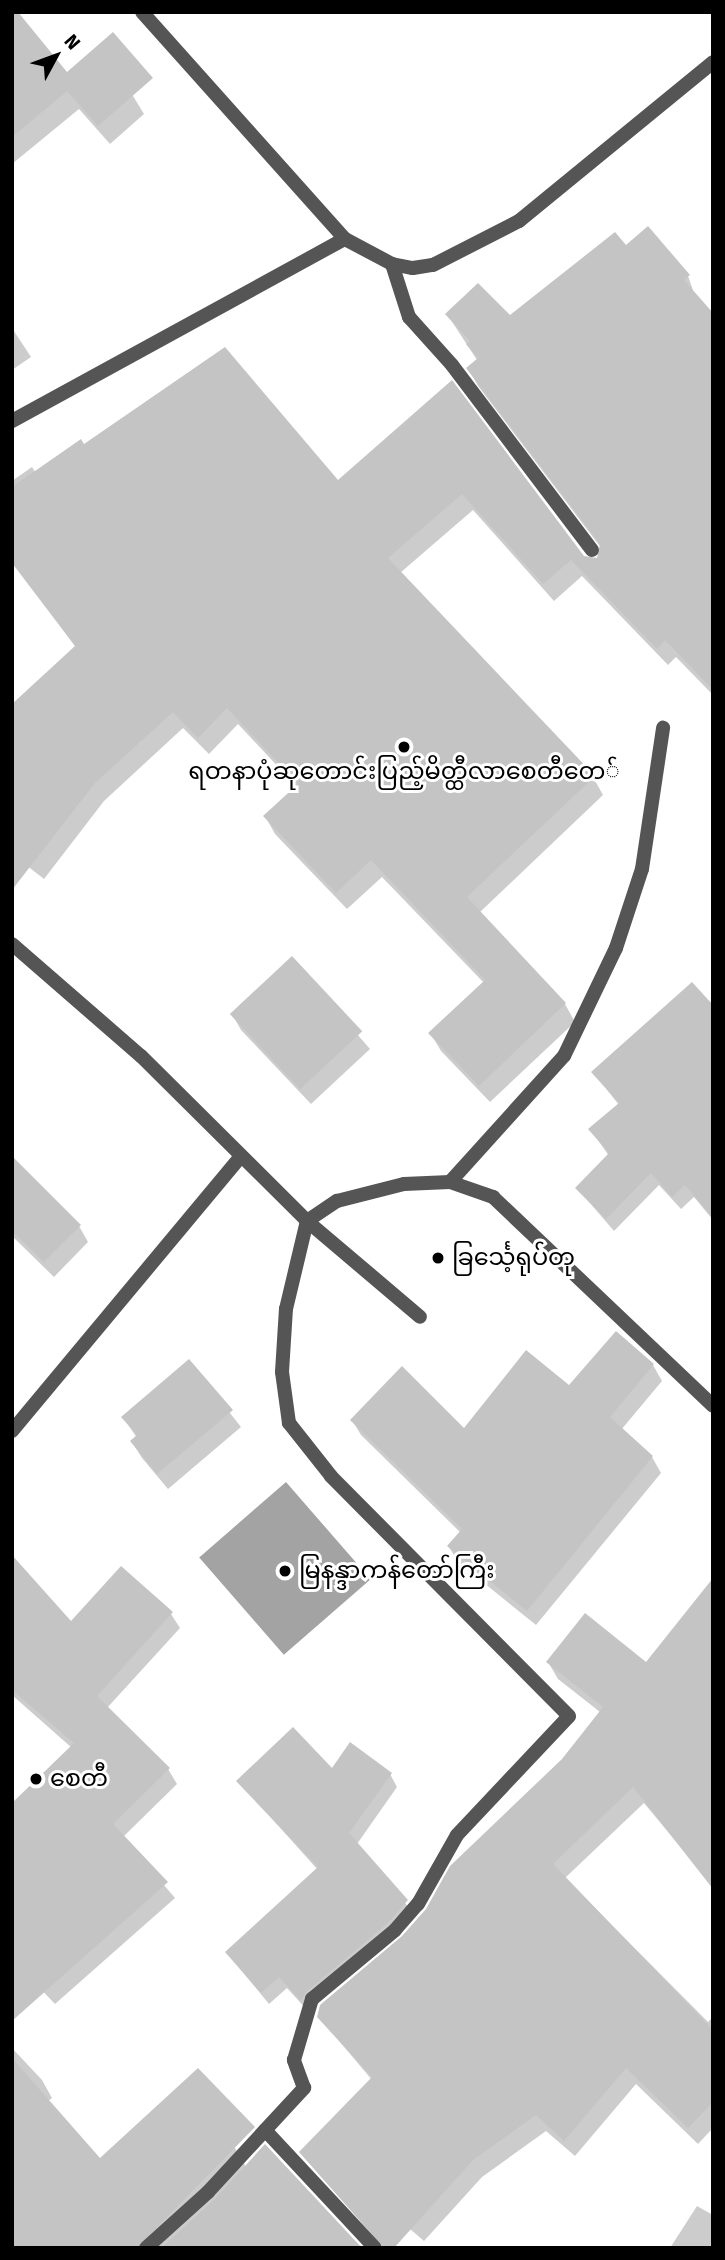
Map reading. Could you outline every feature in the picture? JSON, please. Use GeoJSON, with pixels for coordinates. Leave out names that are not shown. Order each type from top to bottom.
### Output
{"type":"FeatureCollection","features":[{"type":"Feature","properties":{"kind":"street"},"geometry":{"type":"LineString","coordinates":[[142,12],[345,239],[393,264],[433,265],[519,221],[713,62]]}},
{"type":"Feature","properties":{"kind":"street"},"geometry":{"type":"LineString","coordinates":[[12,421],[345,239]]}},
{"type":"Feature","properties":{"kind":"street"},"geometry":{"type":"LineString","coordinates":[[393,264],[409,317],[452,365],[592,550]]}},
{"type":"Feature","properties":{"kind":"street"},"geometry":{"type":"LineString","coordinates":[[450,1182],[564,1056],[616,948],[642,869],[663,728]]}},
{"type":"Feature","properties":{"kind":"street"},"geometry":{"type":"LineString","coordinates":[[12,944],[141,1056],[307,1221],[420,1317]]}},
{"type":"Feature","properties":{"kind":"street"},"geometry":{"type":"LineString","coordinates":[[12,1431],[241,1156]]}},
{"type":"Feature","properties":{"kind":"street"},"geometry":{"type":"LineString","coordinates":[[146,2248],[208,2192],[304,2088],[294,2060],[312,1998],[395,1930],[418,1904],[457,1835],[569,1716],[331,1476],[289,1423],[282,1372],[286,1309],[307,1221],[337,1201],[404,1185],[450,1182],[493,1197],[713,1406]]}},
{"type":"Feature","properties":{"kind":"street"},"geometry":{"type":"LineString","coordinates":[[265,2130],[375,2248]]}},
{"type":"Feature","properties":{"kind":"shaded area","name":"မြနန္ဒာကန်တော်ကြီး"},"geometry":{"type":"Polygon","coordinates":[[[286,1482],[371,1579],[284,1655],[199,1557],[286,1482]]]}},
{"type":"Feature","properties":{"kind":"building"},"geometry":{"type":"Polygon","coordinates":[[[12,12],[18,12],[67,72],[113,32],[153,78],[98,126],[67,91],[12,137],[12,12]]]}},
{"type":"Feature","properties":{"kind":"building"},"geometry":{"type":"Polygon","coordinates":[[[648,226],[690,275],[684,280],[713,313],[713,690],[665,640],[657,649],[571,560],[543,584],[462,494],[388,558],[595,776],[467,897],[566,1003],[479,1086],[428,1033],[485,980],[371,860],[336,893],[263,816],[298,784],[227,708],[198,738],[173,712],[95,783],[12,890],[12,704],[75,646],[12,563],[12,487],[81,439],[84,444],[225,347],[338,480],[452,380],[584,556],[597,558],[600,544],[466,368],[478,358],[466,344],[470,341],[445,314],[478,283],[510,315],[615,232],[626,245],[648,226]]]}},
{"type":"Feature","properties":{"kind":"building"},"geometry":{"type":"Polygon","coordinates":[[[292,956],[362,1031],[300,1089],[230,1014],[292,956]]]}},
{"type":"Feature","properties":{"kind":"building"},"geometry":{"type":"Polygon","coordinates":[[[692,982],[713,1005],[713,1218],[685,1185],[672,1197],[651,1173],[606,1219],[575,1188],[609,1153],[588,1129],[619,1103],[591,1072],[692,982]]]}},
{"type":"Feature","properties":{"kind":"building"},"geometry":{"type":"Polygon","coordinates":[[[12,1156],[81,1225],[44,1262],[12,1231],[12,1156]]]}},
{"type":"Feature","properties":{"kind":"building"},"geometry":{"type":"Polygon","coordinates":[[[616,1331],[654,1364],[610,1417],[653,1456],[527,1611],[447,1546],[462,1529],[350,1420],[402,1366],[464,1428],[526,1350],[569,1385],[616,1331]]]}},
{"type":"Feature","properties":{"kind":"building"},"geometry":{"type":"Polygon","coordinates":[[[189,1359],[233,1410],[157,1474],[130,1441],[137,1435],[121,1417],[189,1359]]]}},
{"type":"Feature","properties":{"kind":"building"},"geometry":{"type":"Polygon","coordinates":[[[12,1555],[71,1621],[121,1566],[173,1612],[97,1696],[170,1768],[113,1824],[168,1882],[12,2021],[12,1803],[74,1743],[12,1690],[12,1555]]]}},
{"type":"Feature","properties":{"kind":"building"},"geometry":{"type":"Polygon","coordinates":[[[713,1578],[713,1889],[633,1787],[553,1864],[713,2030],[713,2102],[688,2128],[626,2068],[564,2141],[536,2115],[473,2160],[394,2248],[384,2248],[299,2152],[372,2077],[317,2017],[320,2005],[402,1936],[426,1909],[450,1866],[562,1759],[603,1707],[546,1662],[585,1613],[646,1662],[713,1578]]]}},
{"type":"Feature","properties":{"kind":"building"},"geometry":{"type":"Polygon","coordinates":[[[293,1727],[332,1768],[350,1742],[392,1773],[349,1833],[408,1900],[388,1923],[306,1992],[301,2001],[279,1977],[261,1993],[225,1952],[318,1867],[236,1781],[293,1727]]]}},
{"type":"Feature","properties":{"kind":"building"},"geometry":{"type":"Polygon","coordinates":[[[12,2058],[100,2158],[198,2068],[255,2127],[137,2248],[12,2248],[12,2058]]]}},
{"type":"Feature","properties":{"kind":"building"},"geometry":{"type":"Polygon","coordinates":[[[265,2144],[362,2248],[161,2248],[215,2199],[265,2144]]]}},
{"type":"Feature","properties":{"kind":"place","name":"ရတနာပုံဆုတောင်းပြည့်မိတ္ထီလာစေတီတေ်"},"geometry":{"type":"Point","coordinates":[404,747]}},
{"type":"Feature","properties":{"kind":"place","name":"ခြင်္သေ့ရုပ်တု"},"geometry":{"type":"Point","coordinates":[438,1258]}},
{"type":"Feature","properties":{"kind":"place","name":"မြနန္ဒာကန်တော်ကြီး"},"geometry":{"type":"Point","coordinates":[285,1571]}},
{"type":"Feature","properties":{"kind":"place","name":"စေတီ"},"geometry":{"type":"Point","coordinates":[36,1779]}}]}
